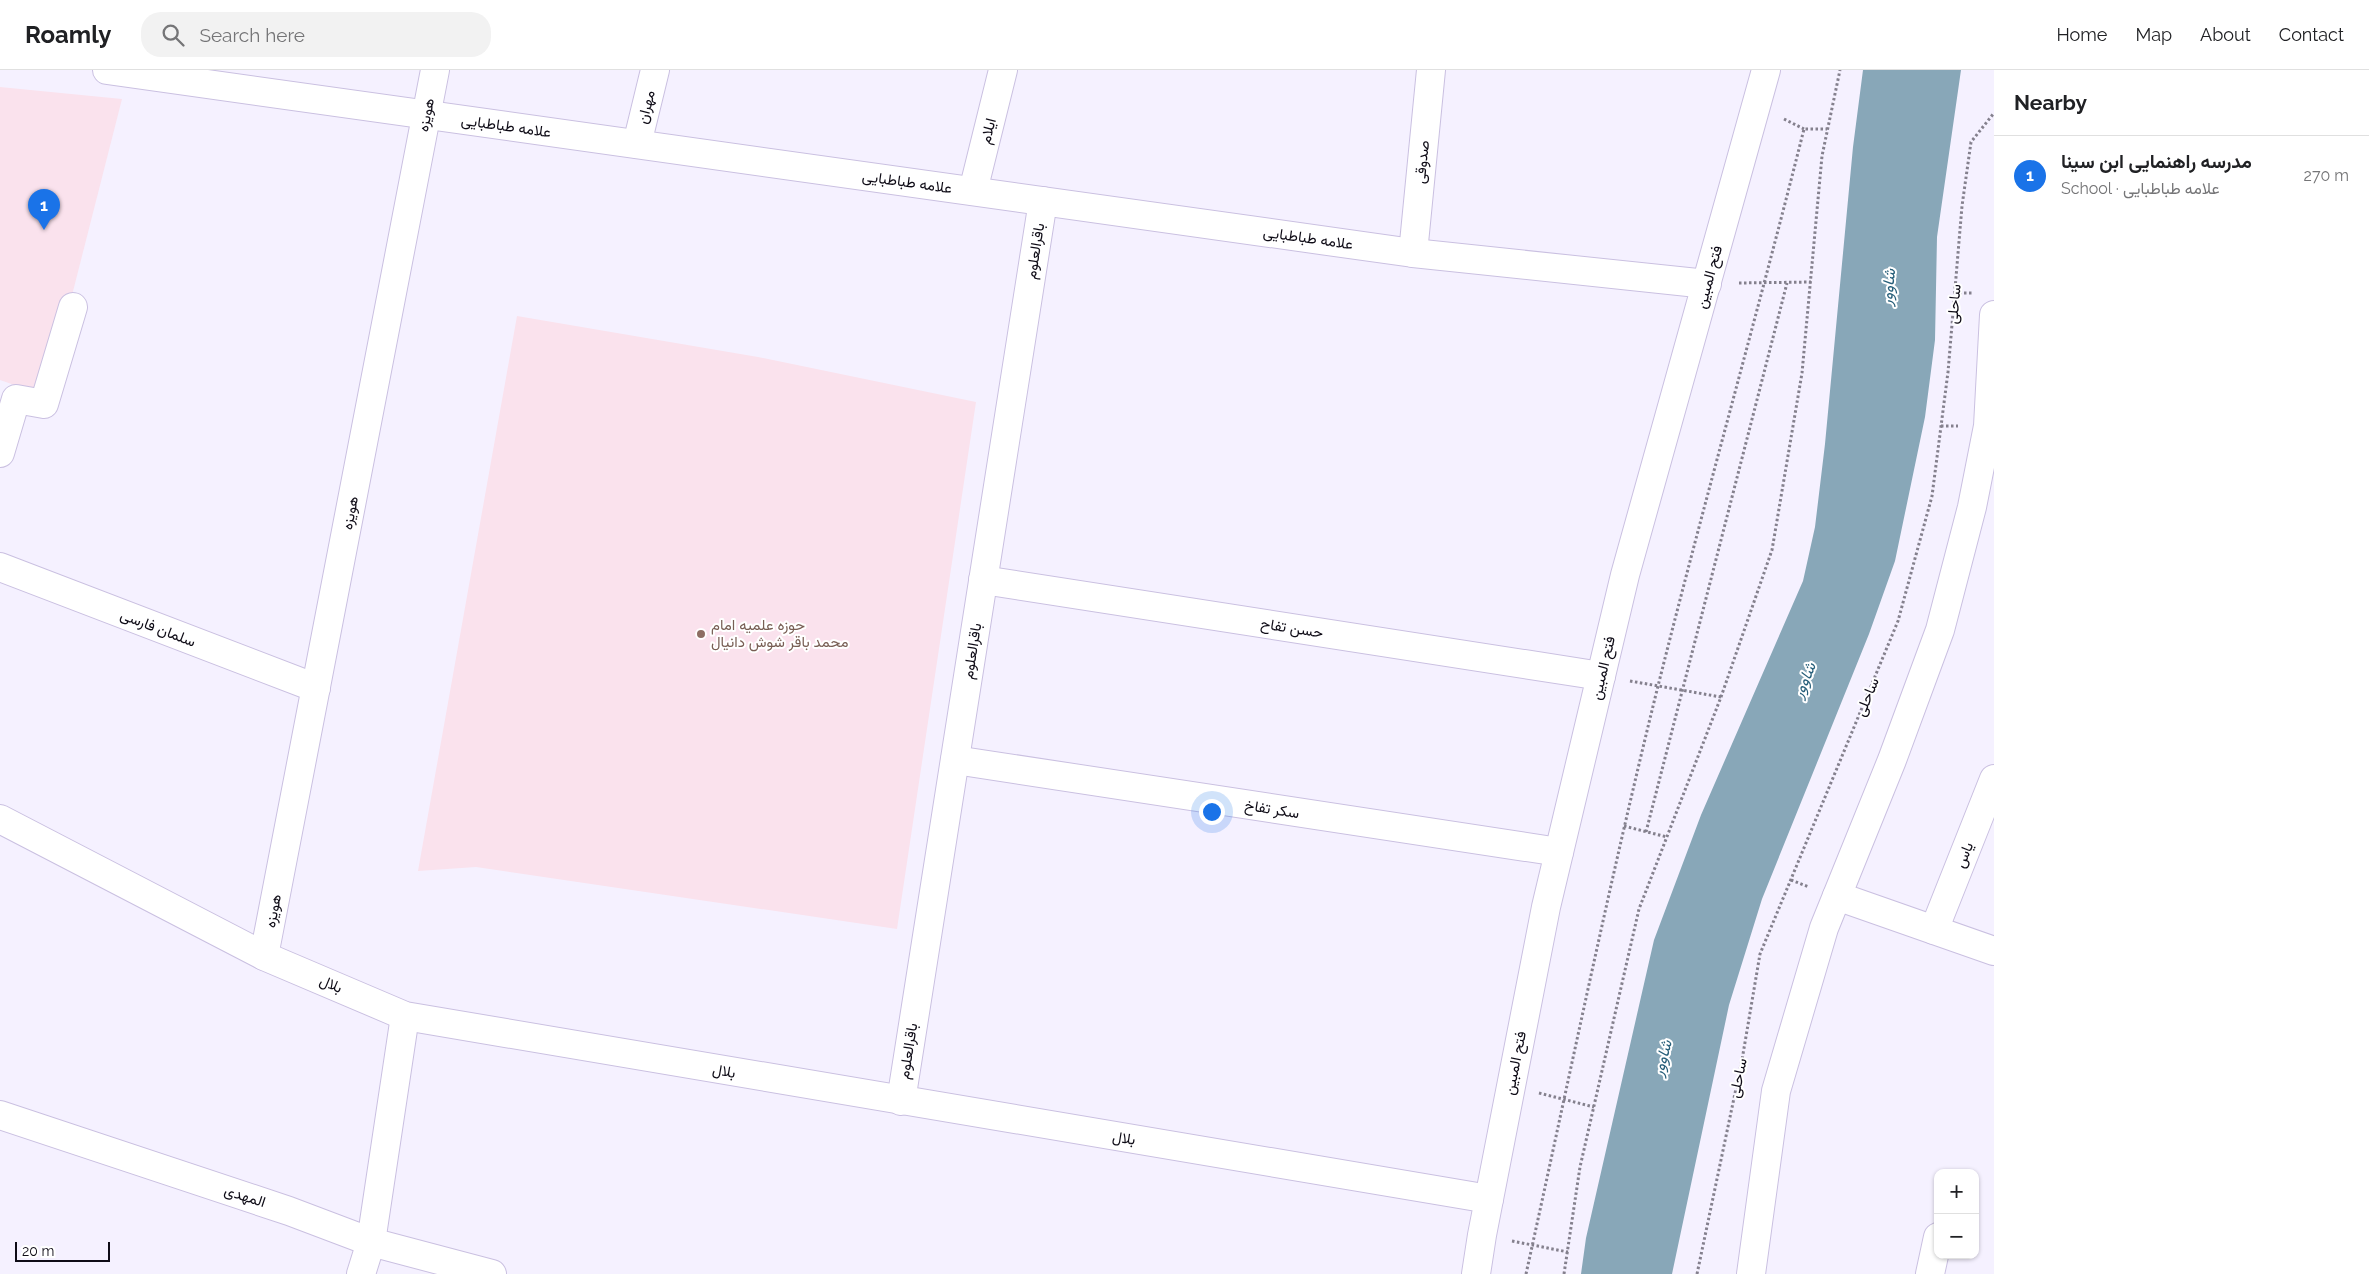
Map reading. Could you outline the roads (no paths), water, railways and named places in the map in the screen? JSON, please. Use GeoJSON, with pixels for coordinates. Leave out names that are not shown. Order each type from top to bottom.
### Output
{"type":"FeatureCollection","features":[{"type":"Feature","properties":{"kind":"street","name":"علامه طباطبایی"},"geometry":{"type":"LineString","coordinates":[[107,70],[1413,253],[1707,284]]}},
{"type":"Feature","properties":{"kind":"street","name":"هویزه"},"geometry":{"type":"LineString","coordinates":[[264,956],[435,70]]}},
{"type":"Feature","properties":{"kind":"street","name":"مهران"},"geometry":{"type":"LineString","coordinates":[[637,144],[655,70]]}},
{"type":"Feature","properties":{"kind":"street","name":"ایلام"},"geometry":{"type":"LineString","coordinates":[[973,191],[1003,70]]}},
{"type":"Feature","properties":{"kind":"street","name":"صدوقی"},"geometry":{"type":"LineString","coordinates":[[1413,253],[1431,70]]}},
{"type":"Feature","properties":{"kind":"street","name":"فتح المبین"},"geometry":{"type":"LineString","coordinates":[[1476,1274],[1511,1086],[1559,852],[1625,575],[1766,70]]}},
{"type":"Feature","properties":{"kind":"street","name":"باقرالعلوم"},"geometry":{"type":"LineString","coordinates":[[900,1101],[1043,201]]}},
{"type":"Feature","properties":{"kind":"street"},"geometry":{"type":"LineString","coordinates":[[0,453],[16,398],[44,404],[74,307]]}},
{"type":"Feature","properties":{"kind":"street"},"geometry":{"type":"LineString","coordinates":[[1751,1274],[1776,1091],[1824,928],[1892,760],[1940,630],[1972,507],[1991,427],[1994,315]]}},
{"type":"Feature","properties":{"kind":"street","name":"سلمان فارسی"},"geometry":{"type":"LineString","coordinates":[[0,567],[316,688]]}},
{"type":"Feature","properties":{"kind":"street","name":"حسن تفاح"},"geometry":{"type":"LineString","coordinates":[[983,580],[1601,676]]}},
{"type":"Feature","properties":{"kind":"street","name":"سکر تفاخ"},"geometry":{"type":"LineString","coordinates":[[955,760],[1559,852]]}},
{"type":"Feature","properties":{"kind":"street","name":"یاس"},"geometry":{"type":"LineString","coordinates":[[1934,930],[1994,779]]}},
{"type":"Feature","properties":{"kind":"street","name":"بلال"},"geometry":{"type":"LineString","coordinates":[[0,819],[264,956],[405,1016],[1489,1199]]}},
{"type":"Feature","properties":{"kind":"street"},"geometry":{"type":"LineString","coordinates":[[1836,896],[1994,951]]}},
{"type":"Feature","properties":{"kind":"street"},"geometry":{"type":"LineString","coordinates":[[361,1274],[371,1242],[405,1016]]}},
{"type":"Feature","properties":{"kind":"street","name":"المهدی"},"geometry":{"type":"LineString","coordinates":[[0,1115],[289,1211],[371,1242],[492,1274]]}},
{"type":"Feature","properties":{"kind":"street"},"geometry":{"type":"LineString","coordinates":[[1930,1274],[1934,1256]]}},
{"type":"Feature","properties":{"kind":"water","name":"شاوور"},"geometry":{"type":"Polygon","coordinates":[[[1863,70],[1961,70],[1937,237],[1935,340],[1925,417],[1895,561],[1869,634],[1762,899],[1729,1005],[1672,1274],[1581,1274],[1586,1238],[1654,940],[1701,815],[1803,581],[1815,527],[1825,444],[1853,147],[1863,70]]]}},
{"type":"Feature","properties":{"kind":"place","name":"مدرسه راهنمایی ابن سینا"},"geometry":{"type":"Point","coordinates":[44,230]}},
{"type":"Feature","properties":{"kind":"place","name":"حوزه علمیه امام محمد باقر شوش دانیال"},"geometry":{"type":"Point","coordinates":[701,634]}}]}
